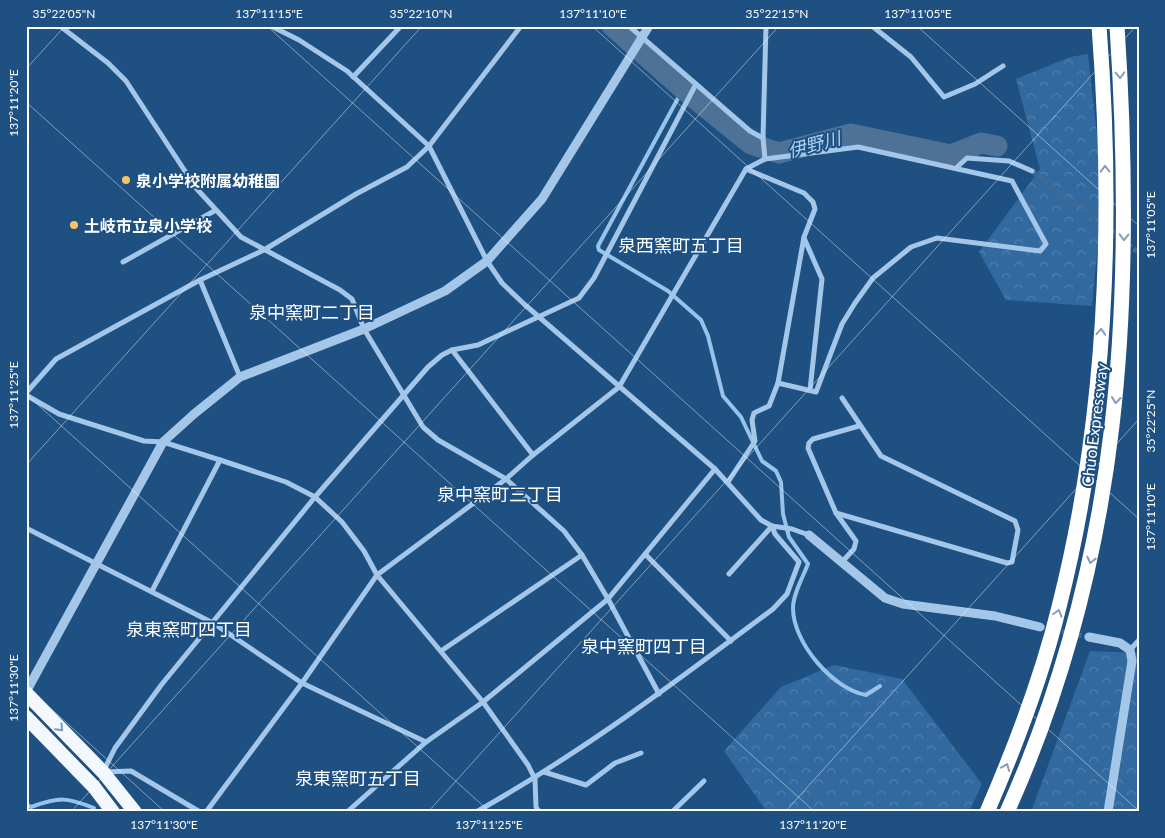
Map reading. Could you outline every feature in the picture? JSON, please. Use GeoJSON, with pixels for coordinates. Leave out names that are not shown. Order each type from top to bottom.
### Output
{"type":"FeatureCollection","features":[{"type":"Feature","properties":{"kind":"highway","name":"Chuo Expressway"},"geometry":{"type":"LineString","coordinates":[[987,812],[1035,690],[1057,617],[1077,531],[1089,457],[1098,380],[1106,214],[1099,26]]}},
{"type":"Feature","properties":{"kind":"highway","name":"Chuo Expressway"},"geometry":{"type":"LineString","coordinates":[[1007,812],[1025,772],[1054,694],[1079,611],[1096,534],[1109,459],[1118,381],[1123,283],[1124,204],[1117,26]]}},
{"type":"Feature","properties":{"kind":"highway"},"geometry":{"type":"LineString","coordinates":[[26,692],[103,772],[135,812]]}},
{"type":"Feature","properties":{"kind":"highway"},"geometry":{"type":"LineString","coordinates":[[26,717],[94,787],[113,812]]}},
{"type":"Feature","properties":{"kind":"street"},"geometry":{"type":"LineString","coordinates":[[60,26],[108,63],[126,80],[196,188],[241,238],[340,290],[352,299],[364,329],[423,427],[438,440],[506,479],[564,531],[582,555],[608,599],[659,694]]}},
{"type":"Feature","properties":{"kind":"street"},"geometry":{"type":"LineString","coordinates":[[271,26],[300,40],[353,77],[429,146],[487,261],[502,283],[539,318],[715,469],[761,520],[772,526],[792,529],[809,535],[885,598],[903,604],[995,616],[1040,627]]}},
{"type":"Feature","properties":{"kind":"street"},"geometry":{"type":"LineString","coordinates":[[353,77],[401,26]]}},
{"type":"Feature","properties":{"kind":"street"},"geometry":{"type":"LineString","coordinates":[[521,26],[429,146],[407,167],[356,194],[264,250],[200,280],[56,359],[26,394],[59,414],[75,420],[144,441],[163,442],[220,460],[286,482],[315,497],[342,522],[364,551],[377,575],[483,702],[528,765],[535,779],[536,807],[539,812]]}},
{"type":"Feature","properties":{"kind":"street"},"geometry":{"type":"LineString","coordinates":[[630,26],[750,131],[763,138]]}},
{"type":"Feature","properties":{"kind":"street"},"geometry":{"type":"LineString","coordinates":[[26,692],[163,442],[240,377],[364,329],[445,291],[487,261],[542,199],[649,26]]}},
{"type":"Feature","properties":{"kind":"street"},"geometry":{"type":"LineString","coordinates":[[765,159],[763,138],[766,26]]}},
{"type":"Feature","properties":{"kind":"street"},"geometry":{"type":"LineString","coordinates":[[872,26],[911,57],[944,97],[975,84],[1003,66]]}},
{"type":"Feature","properties":{"kind":"street"},"geometry":{"type":"LineString","coordinates":[[200,812],[131,771],[103,772],[115,748],[162,684],[315,497],[428,367],[442,355],[452,350],[478,345],[579,298],[602,262],[684,103],[696,84]]}},
{"type":"Feature","properties":{"kind":"street"},"geometry":{"type":"LineString","coordinates":[[206,812],[302,683],[377,575],[506,479],[533,455],[619,387],[746,169],[765,159],[858,147],[1012,181],[1046,244],[1040,251],[937,238],[912,246],[872,278],[842,324],[820,386],[816,392],[778,383]]}},
{"type":"Feature","properties":{"kind":"street"},"geometry":{"type":"LineString","coordinates":[[956,168],[967,158],[1009,161],[1032,171]]}},
{"type":"Feature","properties":{"kind":"street"},"geometry":{"type":"LineString","coordinates":[[728,482],[755,441],[752,420],[754,413],[769,406],[778,383],[804,237],[815,209],[813,202],[804,193],[746,169]]}},
{"type":"Feature","properties":{"kind":"street"},"geometry":{"type":"LineString","coordinates":[[123,262],[216,210]]}},
{"type":"Feature","properties":{"kind":"street"},"geometry":{"type":"LineString","coordinates":[[804,237],[822,279],[810,390]]}},
{"type":"Feature","properties":{"kind":"street"},"geometry":{"type":"LineString","coordinates":[[200,280],[240,377]]}},
{"type":"Feature","properties":{"kind":"street"},"geometry":{"type":"LineString","coordinates":[[452,350],[533,455]]}},
{"type":"Feature","properties":{"kind":"street"},"geometry":{"type":"LineString","coordinates":[[836,513],[1007,563],[1012,562],[1018,530],[1015,521],[880,456],[842,398]]}},
{"type":"Feature","properties":{"kind":"street"},"geometry":{"type":"LineString","coordinates":[[841,563],[854,549],[856,541],[836,513],[808,448],[808,442],[859,426]]}},
{"type":"Feature","properties":{"kind":"street"},"geometry":{"type":"LineString","coordinates":[[152,591],[220,460]]}},
{"type":"Feature","properties":{"kind":"street"},"geometry":{"type":"LineString","coordinates":[[347,812],[426,742],[483,702],[608,599],[715,469]]}},
{"type":"Feature","properties":{"kind":"street"},"geometry":{"type":"LineString","coordinates":[[729,574],[772,526]]}},
{"type":"Feature","properties":{"kind":"street"},"geometry":{"type":"LineString","coordinates":[[476,812],[535,779],[659,694],[773,609],[787,594],[800,562],[776,534],[772,526]]}},
{"type":"Feature","properties":{"kind":"street"},"geometry":{"type":"LineString","coordinates":[[26,528],[213,623],[302,683],[426,742]]}},
{"type":"Feature","properties":{"kind":"street"},"geometry":{"type":"LineString","coordinates":[[645,554],[731,641]]}},
{"type":"Feature","properties":{"kind":"street"},"geometry":{"type":"LineString","coordinates":[[441,651],[582,555]]}},
{"type":"Feature","properties":{"kind":"street"},"geometry":{"type":"LineString","coordinates":[[1089,637],[1120,643],[1130,650],[1132,661],[1108,812]]}},
{"type":"Feature","properties":{"kind":"street"},"geometry":{"type":"LineString","coordinates":[[1130,650],[1139,640]]}},
{"type":"Feature","properties":{"kind":"street"},"geometry":{"type":"LineString","coordinates":[[544,772],[586,784],[615,763],[641,753]]}},
{"type":"Feature","properties":{"kind":"street"},"geometry":{"type":"LineString","coordinates":[[672,812],[704,781]]}},
{"type":"Feature","properties":{"kind":"green space"},"geometry":{"type":"Polygon","coordinates":[[[1088,54],[1103,190],[1092,306],[1006,300],[979,252],[1040,169],[1016,79],[1070,57],[1088,54]]]}},
{"type":"Feature","properties":{"kind":"green space"},"geometry":{"type":"Polygon","coordinates":[[[1090,651],[1139,653],[1139,812],[1031,812],[1090,651]]]}},
{"type":"Feature","properties":{"kind":"green space"},"geometry":{"type":"Polygon","coordinates":[[[834,665],[902,679],[982,784],[969,812],[767,812],[724,751],[781,687],[834,665]]]}},
{"type":"Feature","properties":{"kind":"waterway","name":"伊野川"},"geometry":{"type":"LineString","coordinates":[[612,26],[683,89],[751,144],[779,153],[851,134],[951,155],[981,143],[997,146]]}},
{"type":"Feature","properties":{"kind":"waterway"},"geometry":{"type":"LineString","coordinates":[[683,89],[598,246],[599,250],[668,291],[701,320],[708,336],[723,396],[741,417],[762,461],[776,471],[781,482],[783,514],[789,537],[808,564],[796,591],[793,603],[795,622],[800,636],[817,662],[841,684],[853,691],[866,695],[880,686]]}},
{"type":"Feature","properties":{"kind":"waterway"},"geometry":{"type":"LineString","coordinates":[[26,804],[31,807],[49,801],[69,800],[94,808]]}},
{"type":"Feature","properties":{"kind":"tunnel"},"geometry":{"type":"LineString","coordinates":[[1032,171],[1103,225]]}},
{"type":"Feature","properties":{"kind":"tunnel"},"geometry":{"type":"LineString","coordinates":[[1110,230],[1139,253]]}},
{"type":"Feature","properties":{"kind":"tunnel"},"geometry":{"type":"LineString","coordinates":[[1040,627],[1089,637]]}},
{"type":"Feature","properties":{"kind":"place","name":"泉小学校附属幼稚園"},"geometry":{"type":"Point","coordinates":[126,180]}},
{"type":"Feature","properties":{"kind":"place","name":"土岐市立泉小学校"},"geometry":{"type":"Point","coordinates":[74,225]}},
{"type":"Feature","properties":{"kind":"district","name":"泉西窯町五丁目"},"geometry":{"type":"Point","coordinates":[681,245]}},
{"type":"Feature","properties":{"kind":"district","name":"泉中窯町二丁目"},"geometry":{"type":"Point","coordinates":[312,312]}},
{"type":"Feature","properties":{"kind":"district","name":"泉中窯町三丁目"},"geometry":{"type":"Point","coordinates":[500,494]}},
{"type":"Feature","properties":{"kind":"district","name":"泉東窯町四丁目"},"geometry":{"type":"Point","coordinates":[189,629]}},
{"type":"Feature","properties":{"kind":"district","name":"泉中窯町四丁目"},"geometry":{"type":"Point","coordinates":[644,646]}},
{"type":"Feature","properties":{"kind":"district","name":"泉東窯町五丁目"},"geometry":{"type":"Point","coordinates":[358,778]}}]}
